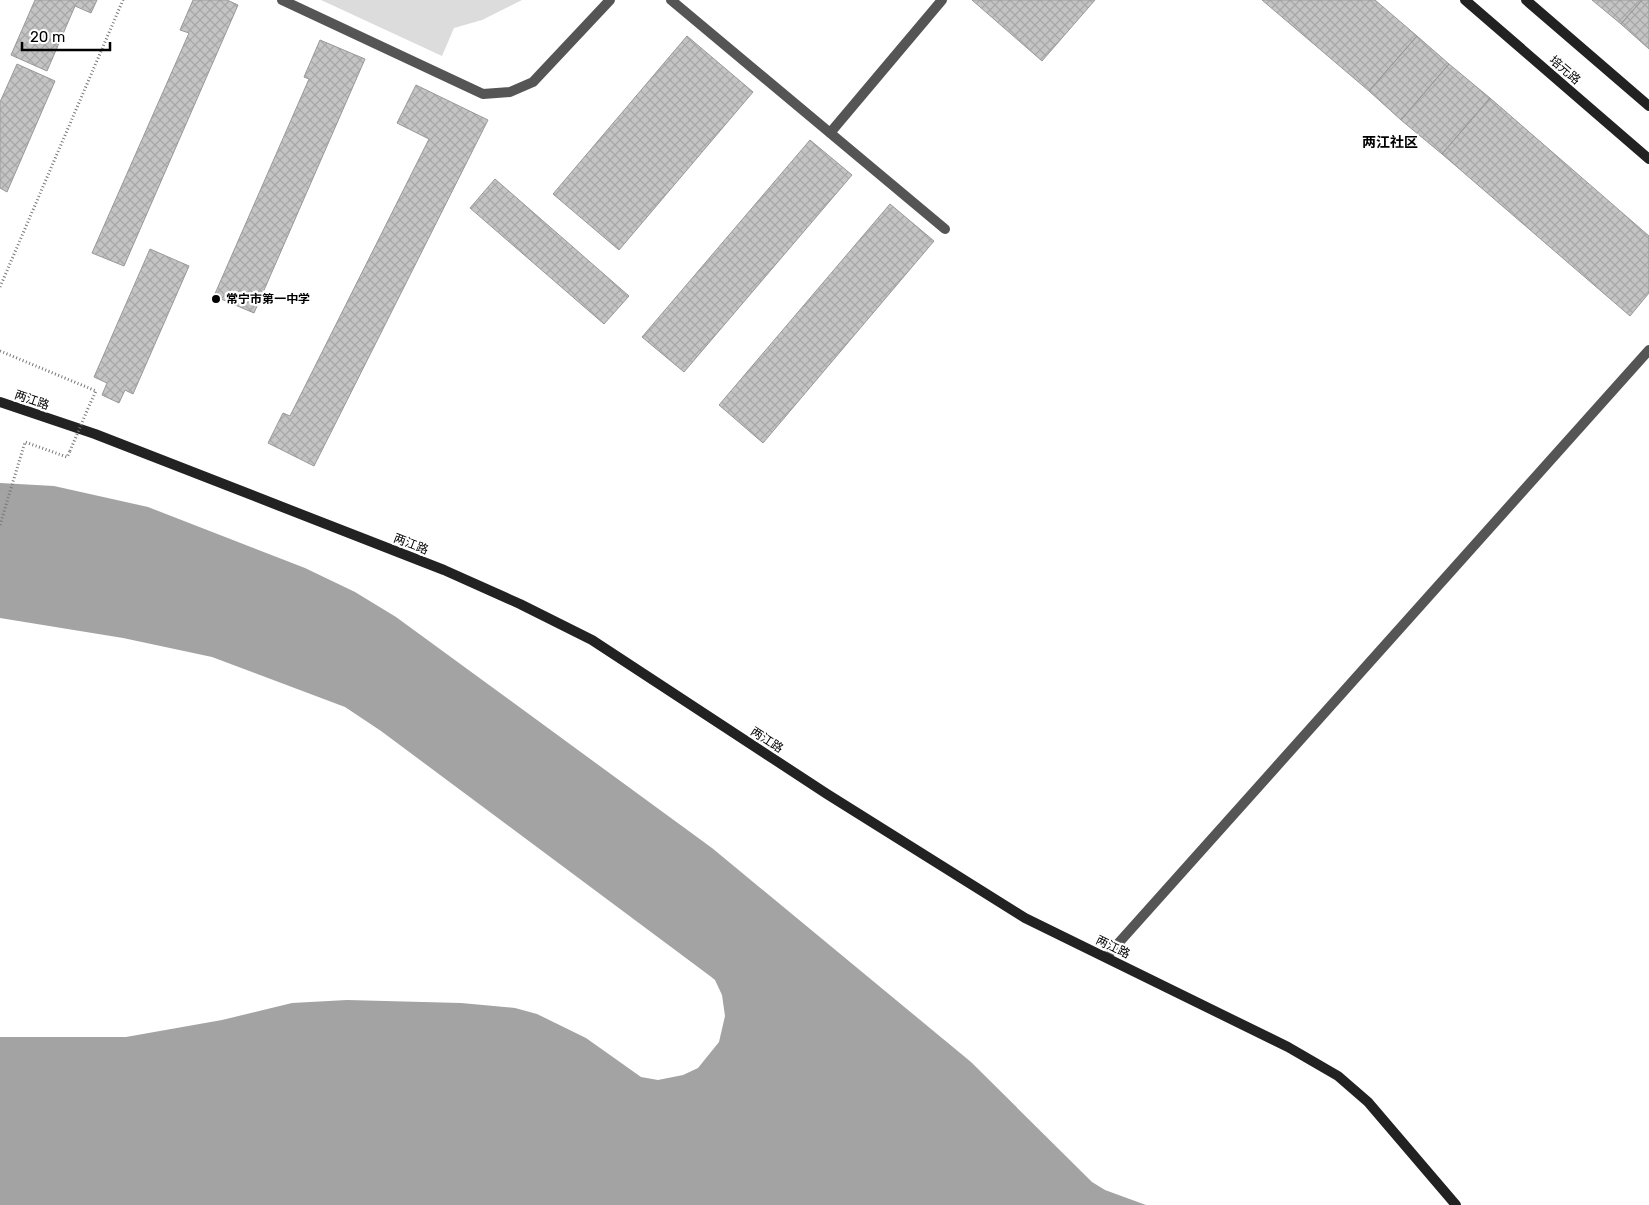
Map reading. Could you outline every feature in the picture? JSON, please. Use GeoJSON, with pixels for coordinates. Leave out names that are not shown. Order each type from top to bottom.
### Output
{"type":"FeatureCollection","features":[{"type":"Feature","properties":{"kind":"street"},"geometry":{"type":"LineString","coordinates":[[282,0],[482,94],[510,92],[533,82],[610,0]]}},
{"type":"Feature","properties":{"kind":"street"},"geometry":{"type":"LineString","coordinates":[[671,0],[945,229]]}},
{"type":"Feature","properties":{"kind":"street"},"geometry":{"type":"LineString","coordinates":[[830,133],[942,0]]}},
{"type":"Feature","properties":{"kind":"street","name":"培元路"},"geometry":{"type":"LineString","coordinates":[[1465,0],[1649,159]]}},
{"type":"Feature","properties":{"kind":"street"},"geometry":{"type":"LineString","coordinates":[[1526,0],[1649,106]]}},
{"type":"Feature","properties":{"kind":"street"},"geometry":{"type":"LineString","coordinates":[[1106,957],[1649,350]]}},
{"type":"Feature","properties":{"kind":"street","name":"两江路"},"geometry":{"type":"LineString","coordinates":[[0,402],[95,434],[444,570],[600,645],[827,794],[1025,918],[1288,1047],[1338,1076],[1368,1102],[1456,1205]]}},
{"type":"Feature","properties":{"kind":"path"},"geometry":{"type":"LineString","coordinates":[[0,287],[123,0]]}},
{"type":"Feature","properties":{"kind":"path"},"geometry":{"type":"LineString","coordinates":[[0,351],[96,391],[67,457],[25,442],[0,525]]}},
{"type":"Feature","properties":{"kind":"shaded area"},"geometry":{"type":"Polygon","coordinates":[[[321,0],[522,0],[482,20],[454,28],[442,56],[321,0]]]}},
{"type":"Feature","properties":{"kind":"shaded area"},"geometry":{"type":"Polygon","coordinates":[[[0,483],[54,486],[148,507],[305,568],[355,592],[396,617],[712,848],[971,1062],[1092,1182],[1105,1190],[1146,1205],[0,1205],[0,1037],[126,1037],[222,1020],[292,1003],[347,1000],[461,1003],[515,1008],[537,1014],[586,1038],[641,1077],[658,1080],[683,1075],[698,1068],[719,1042],[725,1016],[722,995],[715,980],[381,731],[345,707],[212,657],[123,638],[0,618],[0,483]]]}},
{"type":"Feature","properties":{"kind":"building"},"geometry":{"type":"Polygon","coordinates":[[[35,0],[97,0],[91,13],[75,6],[47,71],[11,55],[35,0]]]}},
{"type":"Feature","properties":{"kind":"building"},"geometry":{"type":"Polygon","coordinates":[[[193,0],[227,0],[238,5],[124,266],[92,253],[189,33],[180,30],[193,0]]]}},
{"type":"Feature","properties":{"kind":"building"},"geometry":{"type":"Polygon","coordinates":[[[972,0],[1095,0],[1042,61],[972,0]]]}},
{"type":"Feature","properties":{"kind":"building"},"geometry":{"type":"Polygon","coordinates":[[[1262,0],[1375,0],[1417,36],[1369,91],[1262,0]]]}},
{"type":"Feature","properties":{"kind":"building"},"geometry":{"type":"Polygon","coordinates":[[[1592,0],[1642,0],[1621,24],[1592,0]]]}},
{"type":"Feature","properties":{"kind":"building"},"geometry":{"type":"Polygon","coordinates":[[[1642,0],[1649,0],[1649,49],[1621,24],[1642,0]]]}},
{"type":"Feature","properties":{"kind":"building"},"geometry":{"type":"Polygon","coordinates":[[[687,36],[753,92],[619,250],[553,194],[687,36]]]}},
{"type":"Feature","properties":{"kind":"building"},"geometry":{"type":"Polygon","coordinates":[[[1417,36],[1449,64],[1401,120],[1369,91],[1417,36]]]}},
{"type":"Feature","properties":{"kind":"building"},"geometry":{"type":"Polygon","coordinates":[[[320,40],[365,59],[254,313],[214,296],[309,79],[304,77],[320,40]]]}},
{"type":"Feature","properties":{"kind":"building"},"geometry":{"type":"Polygon","coordinates":[[[17,64],[55,81],[7,192],[0,188],[0,102],[17,64]]]}},
{"type":"Feature","properties":{"kind":"building"},"geometry":{"type":"Polygon","coordinates":[[[1449,64],[1490,98],[1442,154],[1401,120],[1449,64]]]}},
{"type":"Feature","properties":{"kind":"building"},"geometry":{"type":"Polygon","coordinates":[[[416,85],[488,120],[314,466],[268,443],[283,413],[290,416],[429,139],[397,123],[416,85]]]}},
{"type":"Feature","properties":{"kind":"building"},"geometry":{"type":"Polygon","coordinates":[[[1490,98],[1649,236],[1649,293],[1630,316],[1442,154],[1490,98]]]}},
{"type":"Feature","properties":{"kind":"building"},"geometry":{"type":"Polygon","coordinates":[[[810,140],[852,175],[684,372],[642,337],[810,140]]]}},
{"type":"Feature","properties":{"kind":"building"},"geometry":{"type":"Polygon","coordinates":[[[495,179],[629,296],[604,324],[470,208],[495,179]]]}},
{"type":"Feature","properties":{"kind":"building"},"geometry":{"type":"Polygon","coordinates":[[[890,204],[934,241],[763,443],[719,405],[890,204]]]}},
{"type":"Feature","properties":{"kind":"building"},"geometry":{"type":"Polygon","coordinates":[[[150,249],[189,266],[133,394],[125,390],[119,403],[102,395],[107,383],[94,377],[150,249]]]}},
{"type":"Feature","properties":{"kind":"place","name":"常宁市第一中学"},"geometry":{"type":"Point","coordinates":[216,299]}},
{"type":"Feature","properties":{"kind":"district","name":"两江社区"},"geometry":{"type":"Point","coordinates":[1390,142]}}]}
